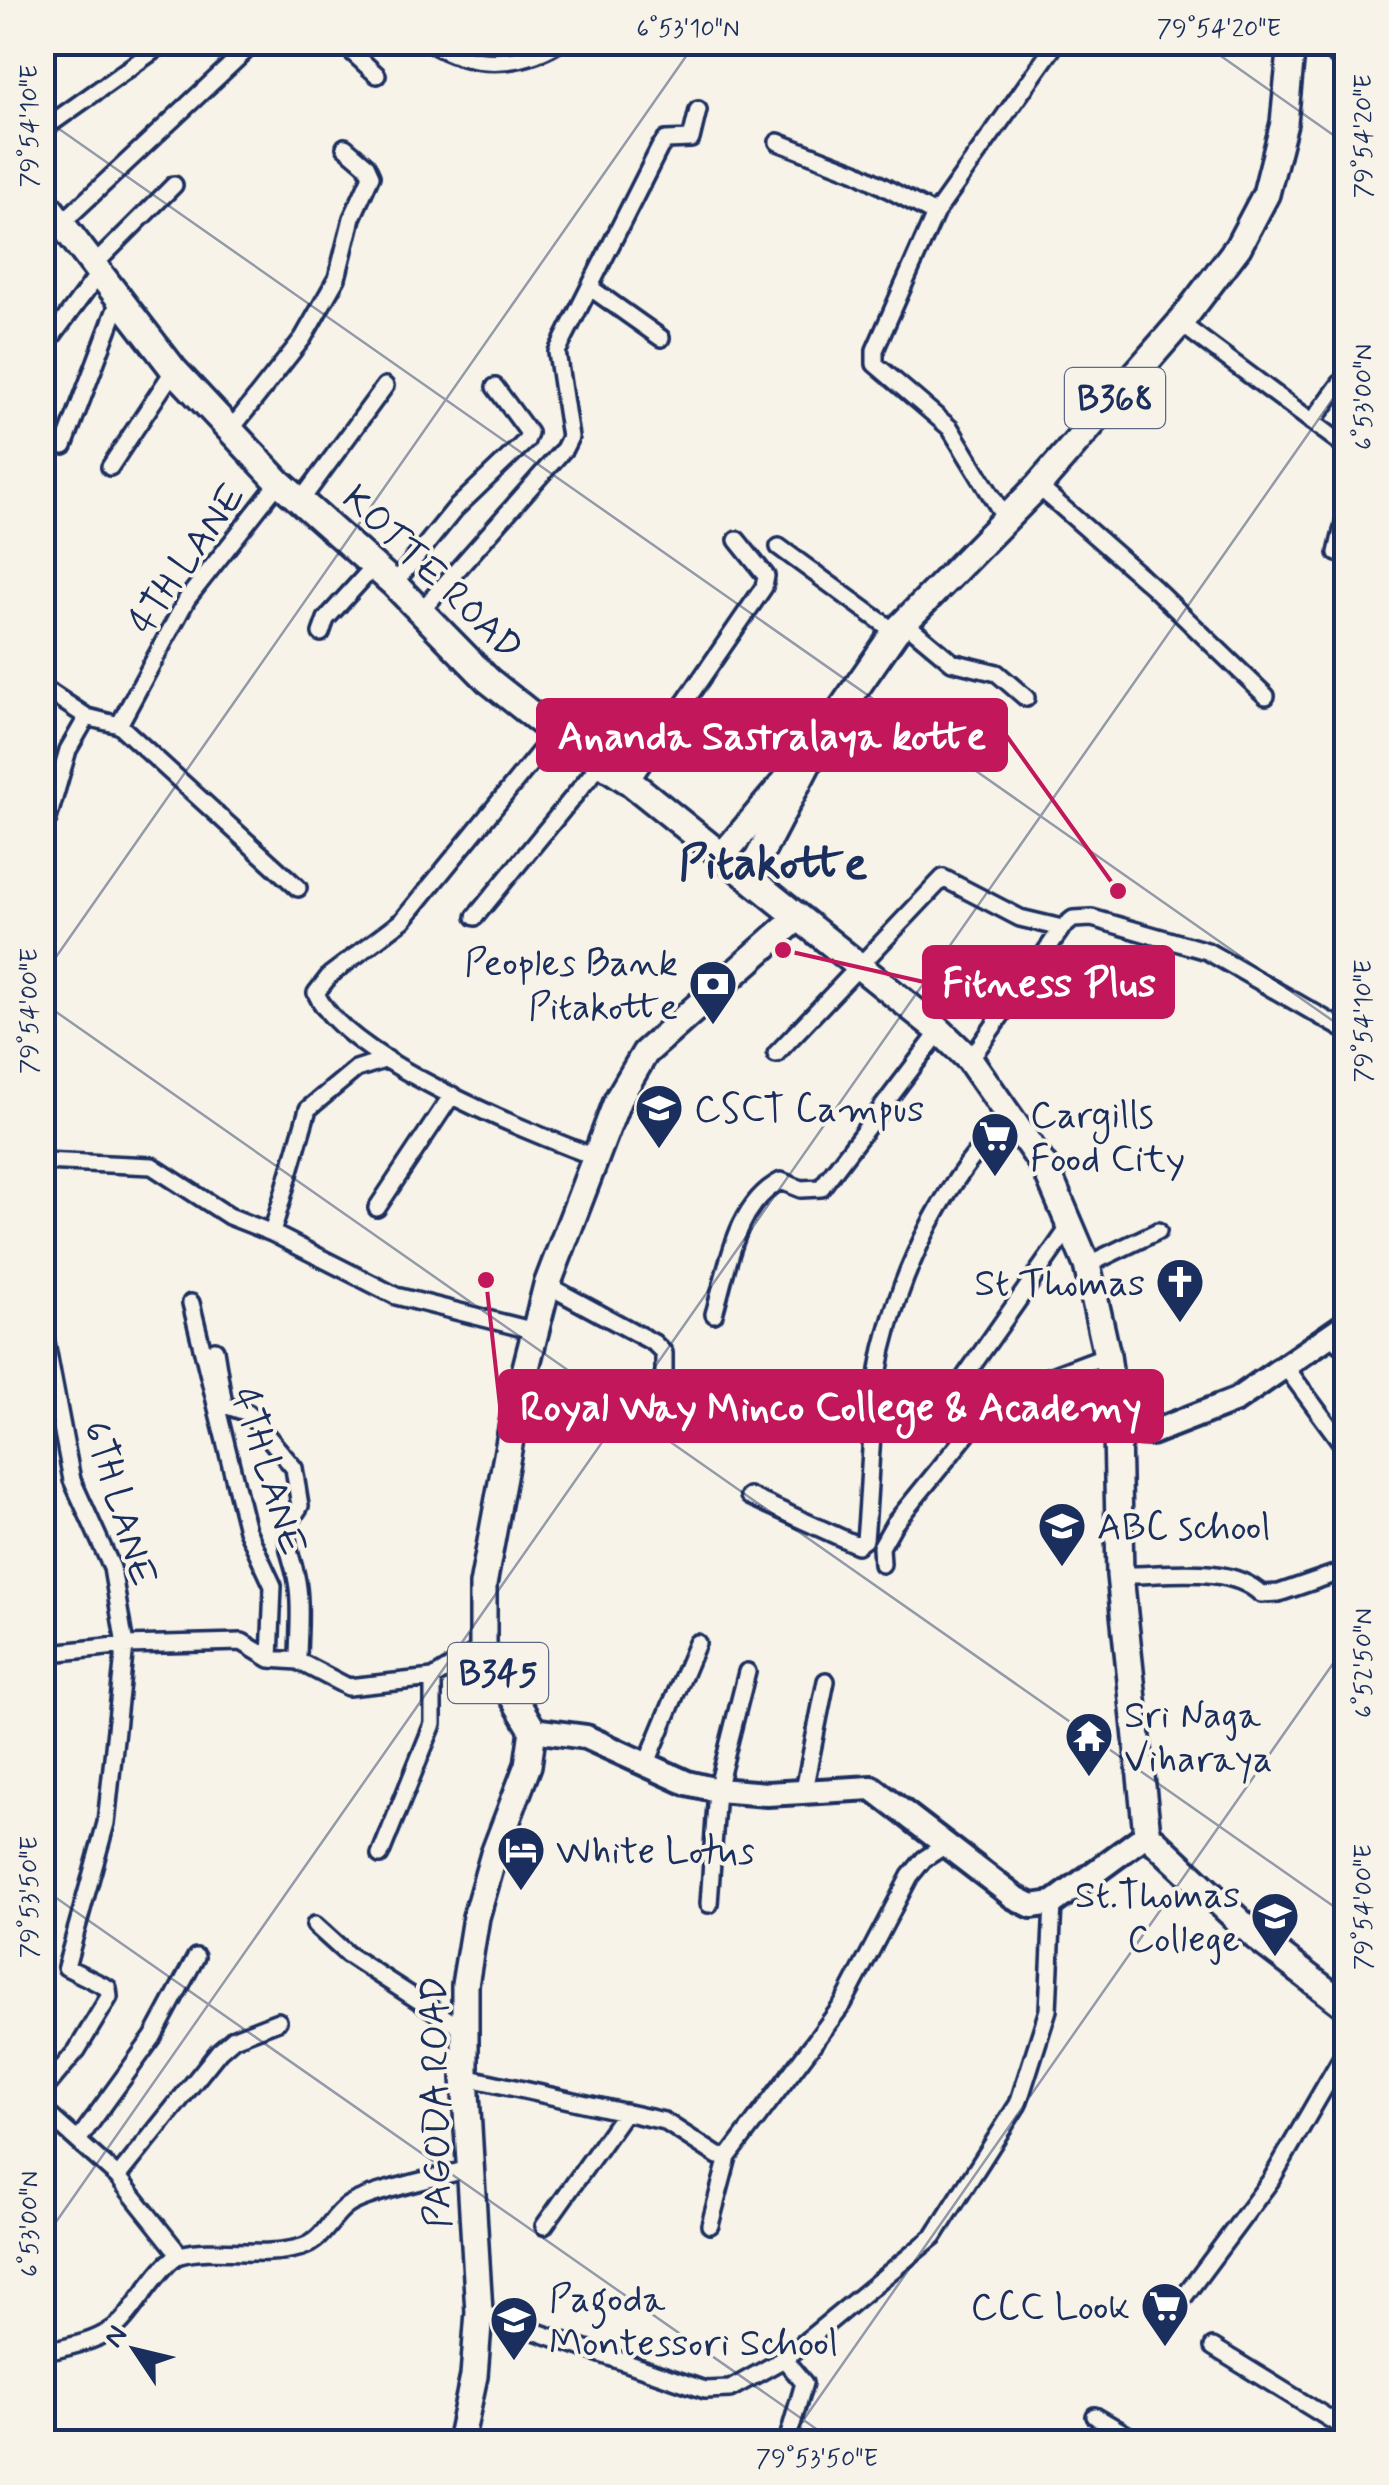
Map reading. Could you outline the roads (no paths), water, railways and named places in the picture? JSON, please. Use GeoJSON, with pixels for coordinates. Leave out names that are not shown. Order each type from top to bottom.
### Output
{"type":"FeatureCollection","features":[{"type":"Feature","properties":{"kind":"main road","name":"B368"},"geometry":{"type":"LineString","coordinates":[[723,856],[820,740],[899,627],[1038,486],[1180,323],[1238,248],[1266,194],[1284,123],[1292,42]]}},
{"type":"Feature","properties":{"kind":"main road","name":"KOTTE ROAD"},"geometry":{"type":"LineString","coordinates":[[42,198],[174,370],[228,432],[279,482],[394,584],[488,680],[555,733],[630,782],[940,1030],[970,1060],[1046,1169],[1087,1265],[1107,1355],[1117,1431],[1120,1575],[1146,1834]]}},
{"type":"Feature","properties":{"kind":"main road","name":"B368"},"geometry":{"type":"LineString","coordinates":[[749,876],[820,740]]}},
{"type":"Feature","properties":{"kind":"main road","name":"B345"},"geometry":{"type":"LineString","coordinates":[[532,1730],[483,1648],[483,1585],[547,1284],[618,1099],[645,1053],[797,918]]}},
{"type":"Feature","properties":{"kind":"main road","name":"PAGODA ROAD"},"geometry":{"type":"LineString","coordinates":[[460,2442],[474,2376],[479,2312],[464,2030],[466,1985],[476,1916],[494,1854],[528,1766],[532,1730]]}},
{"type":"Feature","properties":{"kind":"main road"},"geometry":{"type":"LineString","coordinates":[[1146,1834],[1256,1937],[1346,2006]]}},
{"type":"Feature","properties":{"kind":"street"},"geometry":{"type":"LineString","coordinates":[[42,130],[166,42]]}},
{"type":"Feature","properties":{"kind":"street"},"geometry":{"type":"LineString","coordinates":[[63,222],[255,42]]}},
{"type":"Feature","properties":{"kind":"street"},"geometry":{"type":"LineString","coordinates":[[341,42],[377,75]]}},
{"type":"Feature","properties":{"kind":"street"},"geometry":{"type":"LineString","coordinates":[[429,42],[456,56],[507,64],[560,42]]}},
{"type":"Feature","properties":{"kind":"street"},"geometry":{"type":"LineString","coordinates":[[1005,518],[976,464],[950,428],[875,364],[875,350],[935,214],[1056,42]]}},
{"type":"Feature","properties":{"kind":"street"},"geometry":{"type":"LineString","coordinates":[[1323,42],[1346,66]]}},
{"type":"Feature","properties":{"kind":"street"},"geometry":{"type":"LineString","coordinates":[[421,611],[570,437],[557,352],[660,147],[666,140],[691,139],[698,110]]}},
{"type":"Feature","properties":{"kind":"street"},"geometry":{"type":"LineString","coordinates":[[778,142],[856,172],[935,214]]}},
{"type":"Feature","properties":{"kind":"street"},"geometry":{"type":"LineString","coordinates":[[228,432],[303,338],[336,278],[352,218],[371,176],[366,165],[345,148]]}},
{"type":"Feature","properties":{"kind":"street"},"geometry":{"type":"LineString","coordinates":[[42,350],[97,269],[174,185]]}},
{"type":"Feature","properties":{"kind":"street"},"geometry":{"type":"LineString","coordinates":[[592,289],[661,338]]}},
{"type":"Feature","properties":{"kind":"street"},"geometry":{"type":"LineString","coordinates":[[64,446],[120,298]]}},
{"type":"Feature","properties":{"kind":"street"},"geometry":{"type":"LineString","coordinates":[[1180,323],[1346,447]]}},
{"type":"Feature","properties":{"kind":"street"},"geometry":{"type":"LineString","coordinates":[[110,467],[174,370]]}},
{"type":"Feature","properties":{"kind":"street"},"geometry":{"type":"LineString","coordinates":[[1312,422],[1346,376]]}},
{"type":"Feature","properties":{"kind":"street"},"geometry":{"type":"LineString","coordinates":[[302,499],[385,386]]}},
{"type":"Feature","properties":{"kind":"street"},"geometry":{"type":"LineString","coordinates":[[394,584],[455,509],[526,442],[529,433],[524,423],[494,387]]}},
{"type":"Feature","properties":{"kind":"street","name":"4TH LANE"},"geometry":{"type":"LineString","coordinates":[[118,725],[187,599],[279,482]]}},
{"type":"Feature","properties":{"kind":"street"},"geometry":{"type":"LineString","coordinates":[[1038,486],[1152,586],[1266,696]]}},
{"type":"Feature","properties":{"kind":"street"},"geometry":{"type":"LineString","coordinates":[[1337,553],[1346,514]]}},
{"type":"Feature","properties":{"kind":"street"},"geometry":{"type":"LineString","coordinates":[[630,782],[764,588],[766,576],[737,540]]}},
{"type":"Feature","properties":{"kind":"street"},"geometry":{"type":"LineString","coordinates":[[778,547],[952,662],[997,673],[1026,698]]}},
{"type":"Feature","properties":{"kind":"street"},"geometry":{"type":"LineString","coordinates":[[321,633],[326,620],[374,566]]}},
{"type":"Feature","properties":{"kind":"street"},"geometry":{"type":"LineString","coordinates":[[42,687],[88,717],[118,725],[298,888]]}},
{"type":"Feature","properties":{"kind":"street"},"geometry":{"type":"LineString","coordinates":[[48,819],[68,750],[88,717]]}},
{"type":"Feature","properties":{"kind":"street"},"geometry":{"type":"LineString","coordinates":[[555,733],[404,920],[330,975],[316,993],[323,1008],[387,1059],[494,1118],[595,1158]]}},
{"type":"Feature","properties":{"kind":"street"},"geometry":{"type":"LineString","coordinates":[[476,917],[601,763]]}},
{"type":"Feature","properties":{"kind":"street"},"geometry":{"type":"LineString","coordinates":[[776,1054],[943,878],[1020,918],[1062,928]]}},
{"type":"Feature","properties":{"kind":"street"},"geometry":{"type":"LineString","coordinates":[[970,1060],[1062,928],[1073,919],[1092,918],[1206,951],[1346,1030]]}},
{"type":"Feature","properties":{"kind":"street"},"geometry":{"type":"LineString","coordinates":[[714,1314],[743,1218],[763,1190],[781,1181],[802,1190],[821,1188],[940,1030]]}},
{"type":"Feature","properties":{"kind":"street"},"geometry":{"type":"LineString","coordinates":[[272,1232],[308,1109],[356,1069],[387,1059]]}},
{"type":"Feature","properties":{"kind":"street"},"geometry":{"type":"LineString","coordinates":[[377,1208],[452,1095]]}},
{"type":"Feature","properties":{"kind":"street"},"geometry":{"type":"LineString","coordinates":[[749,1496],[856,1545],[865,1540],[883,1351],[907,1278],[956,1179],[986,1139],[1010,1117]]}},
{"type":"Feature","properties":{"kind":"street"},"geometry":{"type":"LineString","coordinates":[[42,1161],[152,1166],[229,1216],[272,1232],[396,1296],[535,1331]]}},
{"type":"Feature","properties":{"kind":"street"},"geometry":{"type":"LineString","coordinates":[[949,1400],[1070,1226]]}},
{"type":"Feature","properties":{"kind":"street"},"geometry":{"type":"LineString","coordinates":[[1087,1265],[1158,1231]]}},
{"type":"Feature","properties":{"kind":"street"},"geometry":{"type":"LineString","coordinates":[[547,1284],[654,1343],[664,1353],[664,1382],[696,1417]]}},
{"type":"Feature","properties":{"kind":"street","name":"4TH LANE"},"geometry":{"type":"LineString","coordinates":[[191,1303],[247,1530],[273,1586],[270,1659]]}},
{"type":"Feature","properties":{"kind":"street","name":"6TH LANE"},"geometry":{"type":"LineString","coordinates":[[42,1321],[72,1480],[112,1568],[126,1645],[106,1823],[66,1967],[108,1988],[110,1997],[77,2050],[42,2092]]}},
{"type":"Feature","properties":{"kind":"street"},"geometry":{"type":"LineString","coordinates":[[1117,1431],[1151,1433],[1236,1400],[1342,1337]]}},
{"type":"Feature","properties":{"kind":"street"},"geometry":{"type":"LineString","coordinates":[[215,1350],[224,1405],[248,1412],[294,1468],[300,1506],[287,1524],[286,1552],[298,1586],[298,1661]]}},
{"type":"Feature","properties":{"kind":"street"},"geometry":{"type":"LineString","coordinates":[[882,1564],[881,1546],[894,1524],[986,1411],[1016,1389],[1107,1355]]}},
{"type":"Feature","properties":{"kind":"street"},"geometry":{"type":"LineString","coordinates":[[1286,1370],[1346,1449]]}},
{"type":"Feature","properties":{"kind":"street"},"geometry":{"type":"LineString","coordinates":[[1120,1575],[1228,1576],[1246,1579],[1261,1594],[1280,1593],[1346,1570]]}},
{"type":"Feature","properties":{"kind":"street"},"geometry":{"type":"LineString","coordinates":[[42,1654],[126,1645],[242,1642],[270,1659],[298,1661],[348,1687],[432,1678],[483,1648]]}},
{"type":"Feature","properties":{"kind":"street"},"geometry":{"type":"LineString","coordinates":[[646,1764],[697,1642]]}},
{"type":"Feature","properties":{"kind":"street"},"geometry":{"type":"LineString","coordinates":[[709,1904],[717,1790],[748,1672]]}},
{"type":"Feature","properties":{"kind":"street"},"geometry":{"type":"LineString","coordinates":[[380,1856],[434,1724],[432,1678]]}},
{"type":"Feature","properties":{"kind":"street"},"geometry":{"type":"LineString","coordinates":[[804,1790],[826,1681]]}},
{"type":"Feature","properties":{"kind":"street"},"geometry":{"type":"LineString","coordinates":[[532,1730],[586,1737],[717,1790],[767,1794],[872,1788],[1014,1898],[1032,1906],[1054,1903],[1146,1834]]}},
{"type":"Feature","properties":{"kind":"street"},"geometry":{"type":"LineString","coordinates":[[710,2226],[728,2157],[844,2004],[910,1876],[924,1859],[947,1844]]}},
{"type":"Feature","properties":{"kind":"street"},"geometry":{"type":"LineString","coordinates":[[479,2312],[704,2390],[730,2389],[784,2358],[934,2236],[1018,2104],[1048,2010],[1054,1903]]}},
{"type":"Feature","properties":{"kind":"street"},"geometry":{"type":"LineString","coordinates":[[316,1925],[347,1954],[464,2030]]}},
{"type":"Feature","properties":{"kind":"street"},"geometry":{"type":"LineString","coordinates":[[78,2139],[152,2036],[196,1956]]}},
{"type":"Feature","properties":{"kind":"street"},"geometry":{"type":"LineString","coordinates":[[118,2178],[219,2051],[234,2038],[278,2021]]}},
{"type":"Feature","properties":{"kind":"street"},"geometry":{"type":"LineString","coordinates":[[1169,2317],[1271,2180],[1346,2050]]}},
{"type":"Feature","properties":{"kind":"street"},"geometry":{"type":"LineString","coordinates":[[466,2077],[664,2121],[718,2156],[728,2157]]}},
{"type":"Feature","properties":{"kind":"street"},"geometry":{"type":"LineString","coordinates":[[42,2109],[118,2178],[180,2254]]}},
{"type":"Feature","properties":{"kind":"street"},"geometry":{"type":"LineString","coordinates":[[544,2226],[625,2112]]}},
{"type":"Feature","properties":{"kind":"street"},"geometry":{"type":"LineString","coordinates":[[42,2353],[100,2337],[119,2325],[152,2288],[168,2261],[180,2254],[249,2254],[303,2246],[318,2238],[348,2204],[472,2168]]}},
{"type":"Feature","properties":{"kind":"street"},"geometry":{"type":"LineString","coordinates":[[1213,2346],[1346,2429]]}},
{"type":"Feature","properties":{"kind":"street"},"geometry":{"type":"LineString","coordinates":[[784,2358],[804,2383],[787,2442]]}},
{"type":"Feature","properties":{"kind":"street"},"geometry":{"type":"LineString","coordinates":[[1095,2416],[1139,2442]]}},
{"type":"Feature","properties":{"kind":"place","name":"Ananda Sastralaya kotte"},"geometry":{"type":"Point","coordinates":[1118,891]}},
{"type":"Feature","properties":{"kind":"place","name":"Fitness Plus"},"geometry":{"type":"Point","coordinates":[783,950]}},
{"type":"Feature","properties":{"kind":"place","name":"Peoples Bank Pitakotte"},"geometry":{"type":"Point","coordinates":[713,1026]}},
{"type":"Feature","properties":{"kind":"place","name":"CSCT Campus"},"geometry":{"type":"Point","coordinates":[659,1150]}},
{"type":"Feature","properties":{"kind":"place","name":"Cargills Food City"},"geometry":{"type":"Point","coordinates":[995,1178]}},
{"type":"Feature","properties":{"kind":"place","name":"Royal Way Minco College & Academy"},"geometry":{"type":"Point","coordinates":[486,1280]}},
{"type":"Feature","properties":{"kind":"place","name":"St Thomas"},"geometry":{"type":"Point","coordinates":[1180,1324]}},
{"type":"Feature","properties":{"kind":"place","name":"ABC school"},"geometry":{"type":"Point","coordinates":[1062,1568]}},
{"type":"Feature","properties":{"kind":"place","name":"Sri Naga Viharaya"},"geometry":{"type":"Point","coordinates":[1089,1778]}},
{"type":"Feature","properties":{"kind":"place","name":"White Lotus"},"geometry":{"type":"Point","coordinates":[521,1892]}},
{"type":"Feature","properties":{"kind":"place","name":"St.Thomas College"},"geometry":{"type":"Point","coordinates":[1275,1958]}},
{"type":"Feature","properties":{"kind":"place","name":"CCC Look"},"geometry":{"type":"Point","coordinates":[1165,2348]}},
{"type":"Feature","properties":{"kind":"place","name":"Pagoda Montessori School"},"geometry":{"type":"Point","coordinates":[514,2362]}},
{"type":"Feature","properties":{"kind":"district","name":"Pitakotte"},"geometry":{"type":"Point","coordinates":[773,861]}}]}
